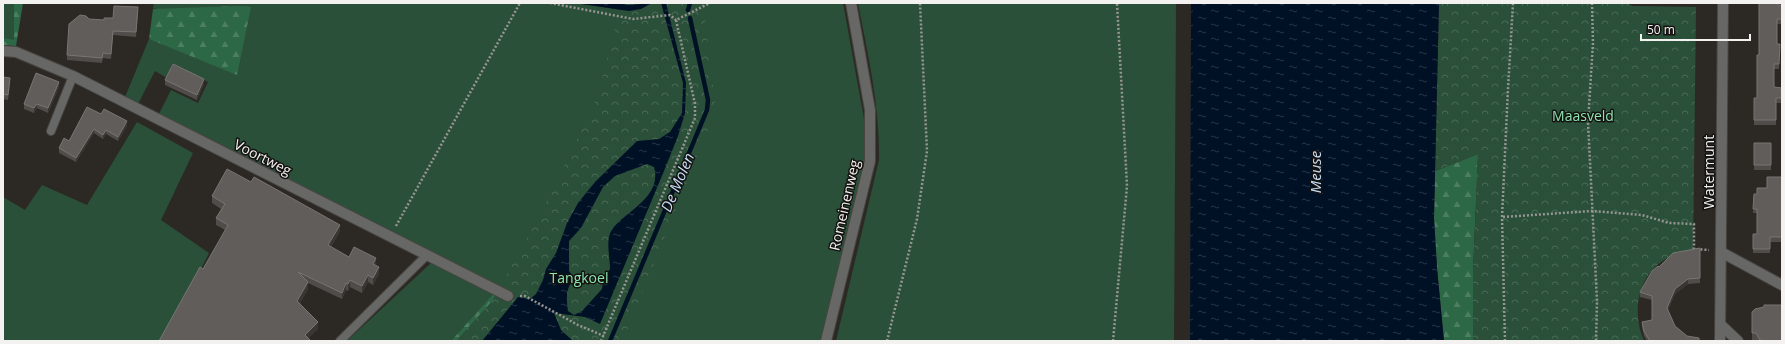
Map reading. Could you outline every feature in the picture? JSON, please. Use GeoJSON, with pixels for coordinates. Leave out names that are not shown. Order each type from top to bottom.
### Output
{"type":"FeatureCollection","features":[{"type":"Feature","properties":{"kind":"street","name":"Romeinenweg"},"geometry":{"type":"LineString","coordinates":[[826,341],[870,161],[870,110],[851,3]]}},
{"type":"Feature","properties":{"kind":"street","name":"Watermunt"},"geometry":{"type":"LineString","coordinates":[[1720,341],[1723,3]]}},
{"type":"Feature","properties":{"kind":"street","name":"Voortweg"},"geometry":{"type":"LineString","coordinates":[[3,51],[16,52],[73,76],[508,296]]}},
{"type":"Feature","properties":{"kind":"street"},"geometry":{"type":"LineString","coordinates":[[1721,252],[1782,285]]}},
{"type":"Feature","properties":{"kind":"street"},"geometry":{"type":"LineString","coordinates":[[1720,324],[1738,341]]}},
{"type":"Feature","properties":{"kind":"lane"},"geometry":{"type":"LineString","coordinates":[[50,131],[73,76]]}},
{"type":"Feature","properties":{"kind":"lane"},"geometry":{"type":"LineString","coordinates":[[340,341],[427,255]]}},
{"type":"Feature","properties":{"kind":"path"},"geometry":{"type":"LineString","coordinates":[[390,236],[520,3]]}},
{"type":"Feature","properties":{"kind":"path"},"geometry":{"type":"LineString","coordinates":[[550,3],[634,19],[670,15],[676,20],[695,104],[694,118],[601,341]]}},
{"type":"Feature","properties":{"kind":"path"},"geometry":{"type":"LineString","coordinates":[[676,20],[710,3]]}},
{"type":"Feature","properties":{"kind":"path"},"geometry":{"type":"LineString","coordinates":[[887,341],[917,219],[927,151],[920,3]]}},
{"type":"Feature","properties":{"kind":"path"},"geometry":{"type":"LineString","coordinates":[[1113,341],[1127,186],[1117,3]]}},
{"type":"Feature","properties":{"kind":"path"},"geometry":{"type":"LineString","coordinates":[[1504,341],[1502,217],[1513,3]]}},
{"type":"Feature","properties":{"kind":"path"},"geometry":{"type":"LineString","coordinates":[[1592,3],[1593,43],[1588,122],[1597,301],[1596,341]]}},
{"type":"Feature","properties":{"kind":"path"},"geometry":{"type":"LineString","coordinates":[[1502,217],[1592,211],[1642,215],[1669,223],[1694,224],[1694,249],[1708,250]]}},
{"type":"Feature","properties":{"kind":"path"},"geometry":{"type":"LineString","coordinates":[[525,296],[604,336]]}},
{"type":"Feature","properties":{"kind":"green space"},"geometry":{"type":"Polygon","coordinates":[[[3,3],[14,3],[14,41],[3,38],[3,3]]]}},
{"type":"Feature","properties":{"kind":"green space"},"geometry":{"type":"Polygon","coordinates":[[[14,3],[23,3],[16,46],[3,45],[3,38],[14,40],[14,3]]]}},
{"type":"Feature","properties":{"kind":"green space"},"geometry":{"type":"Polygon","coordinates":[[[154,3],[575,3],[629,11],[620,74],[518,297],[159,114],[171,90],[198,103],[208,82],[172,64],[167,78],[155,71],[138,104],[125,97],[149,39],[151,40],[156,8],[153,9],[154,3]]]}},
{"type":"Feature","properties":{"kind":"green space","name":"Tangkoel"},"geometry":{"type":"Polygon","coordinates":[[[625,3],[711,3],[704,10],[716,110],[626,333],[621,341],[456,341],[492,301],[541,213],[597,98],[618,17],[625,3]]]}},
{"type":"Feature","properties":{"kind":"green space"},"geometry":{"type":"Polygon","coordinates":[[[687,3],[843,3],[864,119],[865,151],[863,171],[821,341],[607,341],[687,3]]]}},
{"type":"Feature","properties":{"kind":"green space"},"geometry":{"type":"Polygon","coordinates":[[[858,3],[1176,3],[1174,341],[836,341],[879,160],[878,120],[858,3]]]}},
{"type":"Feature","properties":{"kind":"green space","name":"Maasveld"},"geometry":{"type":"Polygon","coordinates":[[[1439,3],[1626,3],[1633,6],[1696,7],[1693,251],[1675,255],[1663,261],[1653,269],[1646,279],[1638,303],[1640,329],[1644,341],[1473,341],[1473,272],[1478,154],[1435,171],[1439,3]]]}},
{"type":"Feature","properties":{"kind":"green space"},"geometry":{"type":"Polygon","coordinates":[[[238,6],[251,7],[237,75],[149,39],[153,9],[238,6]]]}},
{"type":"Feature","properties":{"kind":"green space"},"geometry":{"type":"Polygon","coordinates":[[[137,122],[193,153],[161,220],[209,253],[165,341],[3,341],[3,197],[25,210],[42,185],[87,205],[137,122]]]}},
{"type":"Feature","properties":{"kind":"green space"},"geometry":{"type":"Polygon","coordinates":[[[1478,154],[1473,272],[1473,341],[1444,341],[1434,218],[1435,171],[1478,154]]]}},
{"type":"Feature","properties":{"kind":"green space"},"geometry":{"type":"Polygon","coordinates":[[[431,263],[493,294],[451,341],[347,341],[431,263]]]}},
{"type":"Feature","properties":{"kind":"green space"},"geometry":{"type":"Polygon","coordinates":[[[493,294],[512,304],[482,341],[451,341],[493,294]]]}},
{"type":"Feature","properties":{"kind":"water"},"geometry":{"type":"Polygon","coordinates":[[[575,3],[611,3],[629,5],[652,3],[641,9],[629,11],[575,3]]]}},
{"type":"Feature","properties":{"kind":"water","name":"Tangkoel"},"geometry":{"type":"Polygon","coordinates":[[[661,3],[666,3],[686,83],[685,113],[678,136],[664,171],[600,324],[585,317],[554,313],[561,330],[573,341],[482,341],[518,297],[530,299],[536,294],[543,280],[546,269],[556,253],[567,223],[578,203],[595,182],[637,141],[659,139],[670,132],[682,113],[683,83],[661,3]],[[647,164],[615,176],[603,187],[581,228],[569,241],[569,271],[574,278],[567,293],[567,301],[568,311],[574,315],[582,311],[602,289],[604,277],[610,269],[608,241],[612,229],[637,207],[652,190],[655,179],[654,167],[647,164]]]}},
{"type":"Feature","properties":{"kind":"water","name":"Meuse"},"geometry":{"type":"Polygon","coordinates":[[[1191,3],[1439,3],[1434,218],[1444,341],[1190,341],[1191,3]]]}},
{"type":"Feature","properties":{"kind":"building"},"geometry":{"type":"Polygon","coordinates":[[[1759,3],[1778,3],[1778,5],[1782,5],[1782,19],[1777,19],[1777,44],[1780,44],[1779,64],[1774,64],[1774,87],[1782,88],[1782,98],[1776,98],[1776,120],[1754,120],[1754,98],[1757,98],[1757,55],[1759,55],[1759,3]]]}},
{"type":"Feature","properties":{"kind":"building"},"geometry":{"type":"Polygon","coordinates":[[[114,6],[138,7],[136,32],[113,31],[111,54],[103,53],[102,58],[67,55],[69,24],[80,15],[86,16],[89,19],[104,20],[104,18],[113,18],[114,6]]]}},
{"type":"Feature","properties":{"kind":"building"},"geometry":{"type":"Polygon","coordinates":[[[173,64],[204,79],[197,95],[165,80],[173,64]]]}},
{"type":"Feature","properties":{"kind":"building"},"geometry":{"type":"Polygon","coordinates":[[[36,73],[59,82],[48,108],[37,104],[34,108],[24,104],[36,73]]]}},
{"type":"Feature","properties":{"kind":"building"},"geometry":{"type":"Polygon","coordinates":[[[3,77],[10,78],[8,95],[3,94],[3,77]]]}},
{"type":"Feature","properties":{"kind":"building"},"geometry":{"type":"Polygon","coordinates":[[[87,107],[101,114],[104,109],[127,121],[118,137],[106,130],[103,135],[94,129],[76,158],[59,148],[64,138],[69,141],[87,107]]]}},
{"type":"Feature","properties":{"kind":"building"},"geometry":{"type":"Polygon","coordinates":[[[1754,143],[1771,143],[1771,165],[1754,165],[1754,143]]]}},
{"type":"Feature","properties":{"kind":"building"},"geometry":{"type":"Polygon","coordinates":[[[227,169],[251,182],[254,177],[340,225],[328,245],[349,257],[354,247],[376,258],[373,264],[379,267],[373,278],[368,275],[362,286],[350,280],[348,284],[346,283],[342,293],[298,272],[308,282],[297,301],[318,322],[305,335],[311,341],[159,341],[200,267],[203,269],[228,225],[216,218],[225,204],[212,196],[227,169]]]}},
{"type":"Feature","properties":{"kind":"building"},"geometry":{"type":"Polygon","coordinates":[[[1767,177],[1782,177],[1782,237],[1770,237],[1770,249],[1753,249],[1753,234],[1757,234],[1757,209],[1753,209],[1754,194],[1757,194],[1757,188],[1767,188],[1767,177]]]}},
{"type":"Feature","properties":{"kind":"building"},"geometry":{"type":"Polygon","coordinates":[[[1700,248],[1700,278],[1688,279],[1675,289],[1667,308],[1675,326],[1687,336],[1699,338],[1699,341],[1650,341],[1644,331],[1642,322],[1652,320],[1652,296],[1640,292],[1652,271],[1658,266],[1659,267],[1673,253],[1700,248]]]}},
{"type":"Feature","properties":{"kind":"building"},"geometry":{"type":"Polygon","coordinates":[[[1764,305],[1782,305],[1782,341],[1760,340],[1756,333],[1752,333],[1752,312],[1755,309],[1764,307],[1764,305]]]}},
{"type":"Feature","properties":{"kind":"waterway","name":"De Molen"},"geometry":{"type":"LineString","coordinates":[[688,10],[690,3]]}},
{"type":"Feature","properties":{"kind":"waterway","name":"De Molen"},"geometry":{"type":"LineString","coordinates":[[610,341],[707,110],[708,100],[690,18]]}}]}
